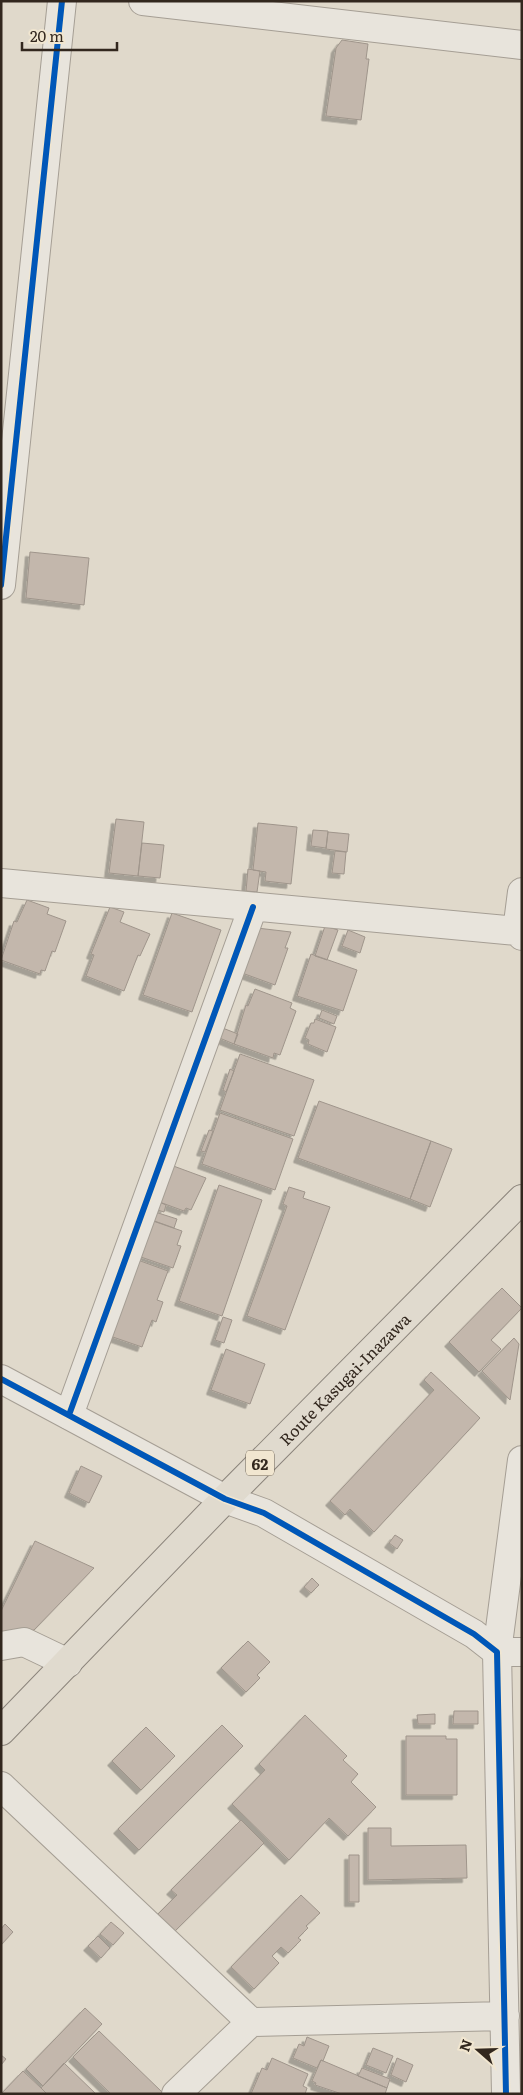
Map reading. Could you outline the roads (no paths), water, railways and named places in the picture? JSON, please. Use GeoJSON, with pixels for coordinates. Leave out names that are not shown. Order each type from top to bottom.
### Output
{"type":"FeatureCollection","features":[{"type":"Feature","properties":{"kind":"main road","name":"Route Kasugai-Inazawa"},"geometry":{"type":"LineString","coordinates":[[1,1731],[225,1499],[522,1199]]}},
{"type":"Feature","properties":{"kind":"street"},"geometry":{"type":"LineString","coordinates":[[1,585],[62,1]]}},
{"type":"Feature","properties":{"kind":"street"},"geometry":{"type":"LineString","coordinates":[[143,1],[522,45]]}},
{"type":"Feature","properties":{"kind":"street"},"geometry":{"type":"LineString","coordinates":[[1,883],[520,933],[522,892]]}},
{"type":"Feature","properties":{"kind":"street"},"geometry":{"type":"LineString","coordinates":[[69,1414],[253,906]]}},
{"type":"Feature","properties":{"kind":"street"},"geometry":{"type":"LineString","coordinates":[[1,1379],[225,1499],[264,1513],[474,1634],[510,1652]]}},
{"type":"Feature","properties":{"kind":"street"},"geometry":{"type":"LineString","coordinates":[[506,2094],[505,2016],[510,1652],[522,1460]]}},
{"type":"Feature","properties":{"kind":"street"},"geometry":{"type":"LineString","coordinates":[[1,1646],[24,1642],[68,1663]]}},
{"type":"Feature","properties":{"kind":"street"},"geometry":{"type":"LineString","coordinates":[[1,1786],[252,2022]]}},
{"type":"Feature","properties":{"kind":"street"},"geometry":{"type":"LineString","coordinates":[[176,2094],[252,2022],[505,2016]]}}]}
